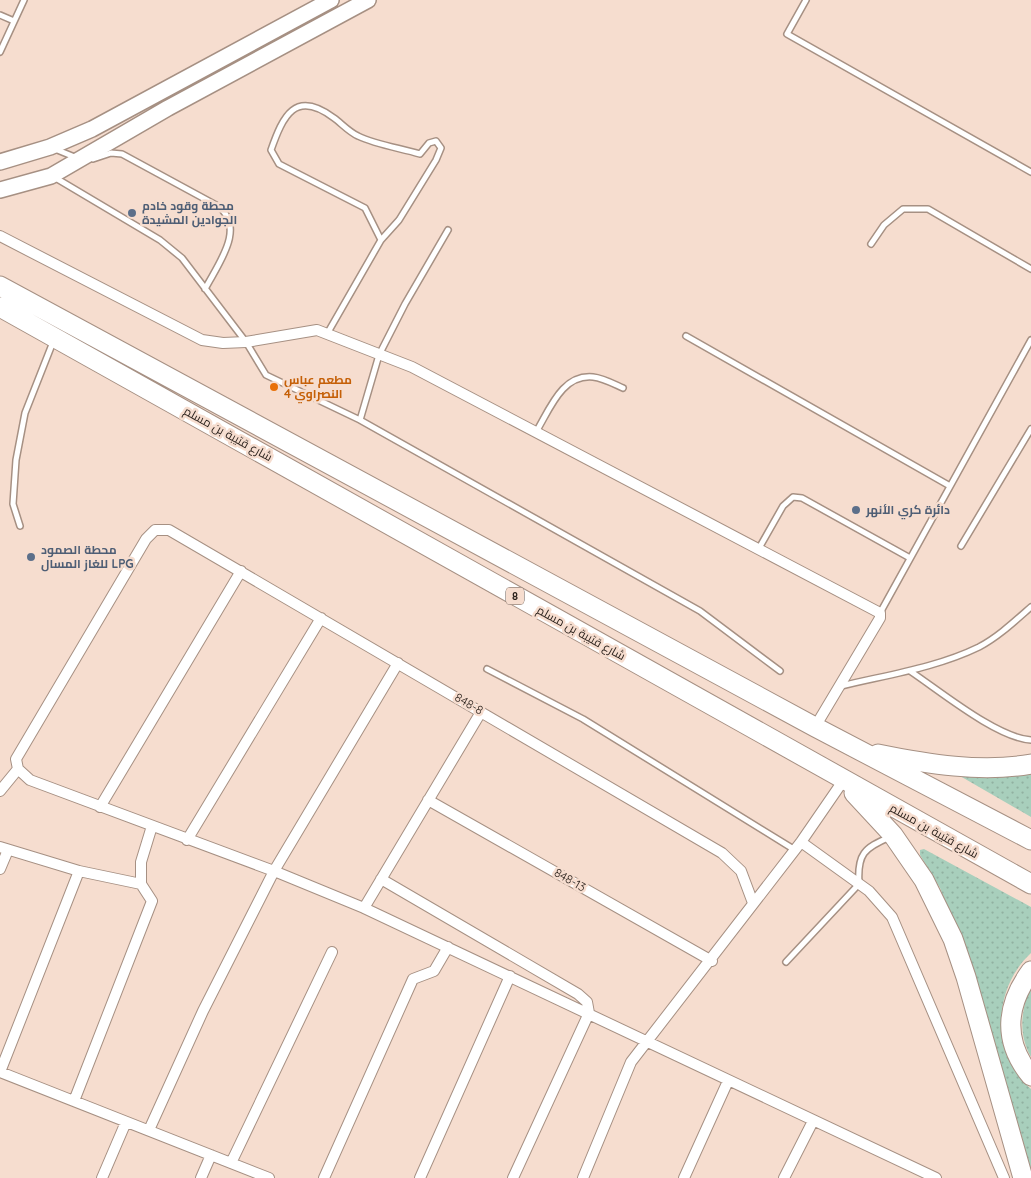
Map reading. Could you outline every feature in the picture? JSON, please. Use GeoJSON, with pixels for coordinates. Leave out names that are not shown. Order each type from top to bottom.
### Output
{"type":"FeatureCollection","features":[{"type":"Feature","properties":{"kind":"highway","name":"شارع قتيبة بن مسلم"},"geometry":{"type":"LineString","coordinates":[[0,286],[815,727],[1031,840]]}},
{"type":"Feature","properties":{"kind":"highway","name":"شارع قتيبة بن مسلم"},"geometry":{"type":"LineString","coordinates":[[0,307],[843,781],[1031,884]]}},
{"type":"Feature","properties":{"kind":"highway"},"geometry":{"type":"LineString","coordinates":[[859,750],[974,768],[1013,767],[1031,764]]}},
{"type":"Feature","properties":{"kind":"highway"},"geometry":{"type":"LineString","coordinates":[[843,781],[893,835],[924,880],[952,940],[966,977],[1023,1178]]}},
{"type":"Feature","properties":{"kind":"highway"},"geometry":{"type":"LineString","coordinates":[[1031,971],[1018,988],[1012,1005],[1010,1024],[1021,1062],[1031,1076]]}},
{"type":"Feature","properties":{"kind":"street"},"geometry":{"type":"LineString","coordinates":[[0,162],[50,147],[131,109],[331,0]]}},
{"type":"Feature","properties":{"kind":"street"},"geometry":{"type":"LineString","coordinates":[[0,190],[51,176],[82,160],[168,108],[368,0]]}},
{"type":"Feature","properties":{"kind":"street"},"geometry":{"type":"LineString","coordinates":[[0,236],[202,340],[223,343],[246,342],[317,330],[412,367],[880,614],[880,618],[815,727]]}},
{"type":"Feature","properties":{"kind":"street","name":"848-8"},"geometry":{"type":"LineString","coordinates":[[18,769],[18,754],[146,539],[156,530],[162,529],[175,532],[729,858],[741,871],[753,903]]}},
{"type":"Feature","properties":{"kind":"street"},"geometry":{"type":"LineString","coordinates":[[100,806],[241,571]]}},
{"type":"Feature","properties":{"kind":"street"},"geometry":{"type":"LineString","coordinates":[[187,840],[321,618]]}},
{"type":"Feature","properties":{"kind":"street"},"geometry":{"type":"LineString","coordinates":[[149,1130],[203,1011],[274,871],[398,663]]}},
{"type":"Feature","properties":{"kind":"street"},"geometry":{"type":"LineString","coordinates":[[364,908],[481,712]]}},
{"type":"Feature","properties":{"kind":"street"},"geometry":{"type":"LineString","coordinates":[[0,791],[18,769],[30,780],[274,871],[364,908],[936,1178]]}},
{"type":"Feature","properties":{"kind":"street"},"geometry":{"type":"LineString","coordinates":[[583,1178],[625,1073],[645,1042],[712,961],[753,903],[798,846],[843,781]]}},
{"type":"Feature","properties":{"kind":"street","name":"848-13"},"geometry":{"type":"LineString","coordinates":[[428,800],[712,961]]}},
{"type":"Feature","properties":{"kind":"street"},"geometry":{"type":"LineString","coordinates":[[74,1101],[152,901],[141,884],[141,862],[152,826]]}},
{"type":"Feature","properties":{"kind":"street"},"geometry":{"type":"LineString","coordinates":[[798,846],[859,884],[882,903],[898,928],[1004,1178]]}},
{"type":"Feature","properties":{"kind":"street"},"geometry":{"type":"LineString","coordinates":[[0,869],[4,848],[79,870],[141,884]]}},
{"type":"Feature","properties":{"kind":"street"},"geometry":{"type":"LineString","coordinates":[[79,870],[0,1072],[268,1178]]}},
{"type":"Feature","properties":{"kind":"street"},"geometry":{"type":"LineString","coordinates":[[381,879],[578,994],[587,1002],[589,1013],[513,1178]]}},
{"type":"Feature","properties":{"kind":"street"},"geometry":{"type":"LineString","coordinates":[[324,1178],[413,979],[434,970],[448,947]]}},
{"type":"Feature","properties":{"kind":"street"},"geometry":{"type":"LineString","coordinates":[[230,1163],[332,952]]}},
{"type":"Feature","properties":{"kind":"street"},"geometry":{"type":"LineString","coordinates":[[420,1178],[510,976]]}},
{"type":"Feature","properties":{"kind":"street"},"geometry":{"type":"LineString","coordinates":[[684,1178],[728,1081]]}},
{"type":"Feature","properties":{"kind":"street"},"geometry":{"type":"LineString","coordinates":[[784,1178],[813,1121]]}},
{"type":"Feature","properties":{"kind":"street"},"geometry":{"type":"LineString","coordinates":[[102,1178],[126,1122]]}},
{"type":"Feature","properties":{"kind":"street"},"geometry":{"type":"LineString","coordinates":[[201,1178],[211,1155]]}},
{"type":"Feature","properties":{"kind":"lane"},"geometry":{"type":"LineString","coordinates":[[0,52],[24,0]]}},
{"type":"Feature","properties":{"kind":"lane"},"geometry":{"type":"LineString","coordinates":[[806,0],[787,34],[1031,172]]}},
{"type":"Feature","properties":{"kind":"lane"},"geometry":{"type":"LineString","coordinates":[[0,15],[14,22]]}},
{"type":"Feature","properties":{"kind":"lane"},"geometry":{"type":"LineString","coordinates":[[327,334],[381,240],[399,220],[436,160],[441,148],[436,141],[430,143],[420,154],[356,136],[332,116],[306,104],[298,106],[281,124],[271,150],[279,164],[365,208],[381,240]]}},
{"type":"Feature","properties":{"kind":"lane"},"geometry":{"type":"LineString","coordinates":[[50,147],[82,160],[94,159],[111,153],[122,154],[216,205],[226,214],[231,226],[230,238],[205,289]]}},
{"type":"Feature","properties":{"kind":"lane"},"geometry":{"type":"LineString","coordinates":[[51,176],[160,240],[182,258],[246,342],[266,374],[360,420],[700,611],[780,671]]}},
{"type":"Feature","properties":{"kind":"lane"},"geometry":{"type":"LineString","coordinates":[[871,244],[884,225],[903,210],[928,208],[1031,268]]}},
{"type":"Feature","properties":{"kind":"lane"},"geometry":{"type":"LineString","coordinates":[[360,420],[379,355],[405,304],[448,230]]}},
{"type":"Feature","properties":{"kind":"lane"},"geometry":{"type":"LineString","coordinates":[[686,336],[950,486]]}},
{"type":"Feature","properties":{"kind":"lane"},"geometry":{"type":"LineString","coordinates":[[20,526],[13,504],[16,460],[25,413],[56,337]]}},
{"type":"Feature","properties":{"kind":"lane"},"geometry":{"type":"LineString","coordinates":[[880,614],[1031,340]]}},
{"type":"Feature","properties":{"kind":"lane"},"geometry":{"type":"LineString","coordinates":[[535,433],[566,383],[577,378],[594,377],[623,388]]}},
{"type":"Feature","properties":{"kind":"lane"},"geometry":{"type":"LineString","coordinates":[[961,546],[1031,429]]}},
{"type":"Feature","properties":{"kind":"lane"},"geometry":{"type":"LineString","coordinates":[[758,550],[783,506],[793,497],[802,498],[910,558]]}},
{"type":"Feature","properties":{"kind":"lane"},"geometry":{"type":"LineString","coordinates":[[840,686],[910,671],[979,647],[1008,628],[1031,607]]}},
{"type":"Feature","properties":{"kind":"lane"},"geometry":{"type":"LineString","coordinates":[[488,669],[583,719],[798,846]]}},
{"type":"Feature","properties":{"kind":"lane"},"geometry":{"type":"LineString","coordinates":[[910,671],[995,727],[1018,739],[1031,740]]}},
{"type":"Feature","properties":{"kind":"lane"},"geometry":{"type":"LineString","coordinates":[[786,962],[859,884],[858,866],[860,858],[871,845],[893,835]]}},
{"type":"Feature","properties":{"kind":"green space"},"geometry":{"type":"Polygon","coordinates":[[[1031,774],[1031,817],[960,776],[989,778],[1031,774]]]}},
{"type":"Feature","properties":{"kind":"green space"},"geometry":{"type":"Polygon","coordinates":[[[924,849],[1031,907],[1031,953],[1018,968],[1009,984],[1003,1002],[1001,1021],[1003,1040],[1009,1058],[1018,1074],[1031,1089],[1031,1176],[1022,1137],[960,940],[940,888],[920,855],[920,850],[924,849]]]}},
{"type":"Feature","properties":{"kind":"green space"},"geometry":{"type":"Polygon","coordinates":[[[1031,983],[1031,1057],[1024,1039],[1022,1020],[1031,983]]]}},
{"type":"Feature","properties":{"kind":"place","name":"محطة وقود خادم الجوادين المشيدة"},"geometry":{"type":"Point","coordinates":[132,213]}},
{"type":"Feature","properties":{"kind":"place","name":"مطعم عباس النصراوي 4"},"geometry":{"type":"Point","coordinates":[274,387]}},
{"type":"Feature","properties":{"kind":"place","name":"دائرة كري الأنهر"},"geometry":{"type":"Point","coordinates":[856,510]}},
{"type":"Feature","properties":{"kind":"place","name":"محطة الصمود للغاز المسال LPG"},"geometry":{"type":"Point","coordinates":[31,557]}}]}
